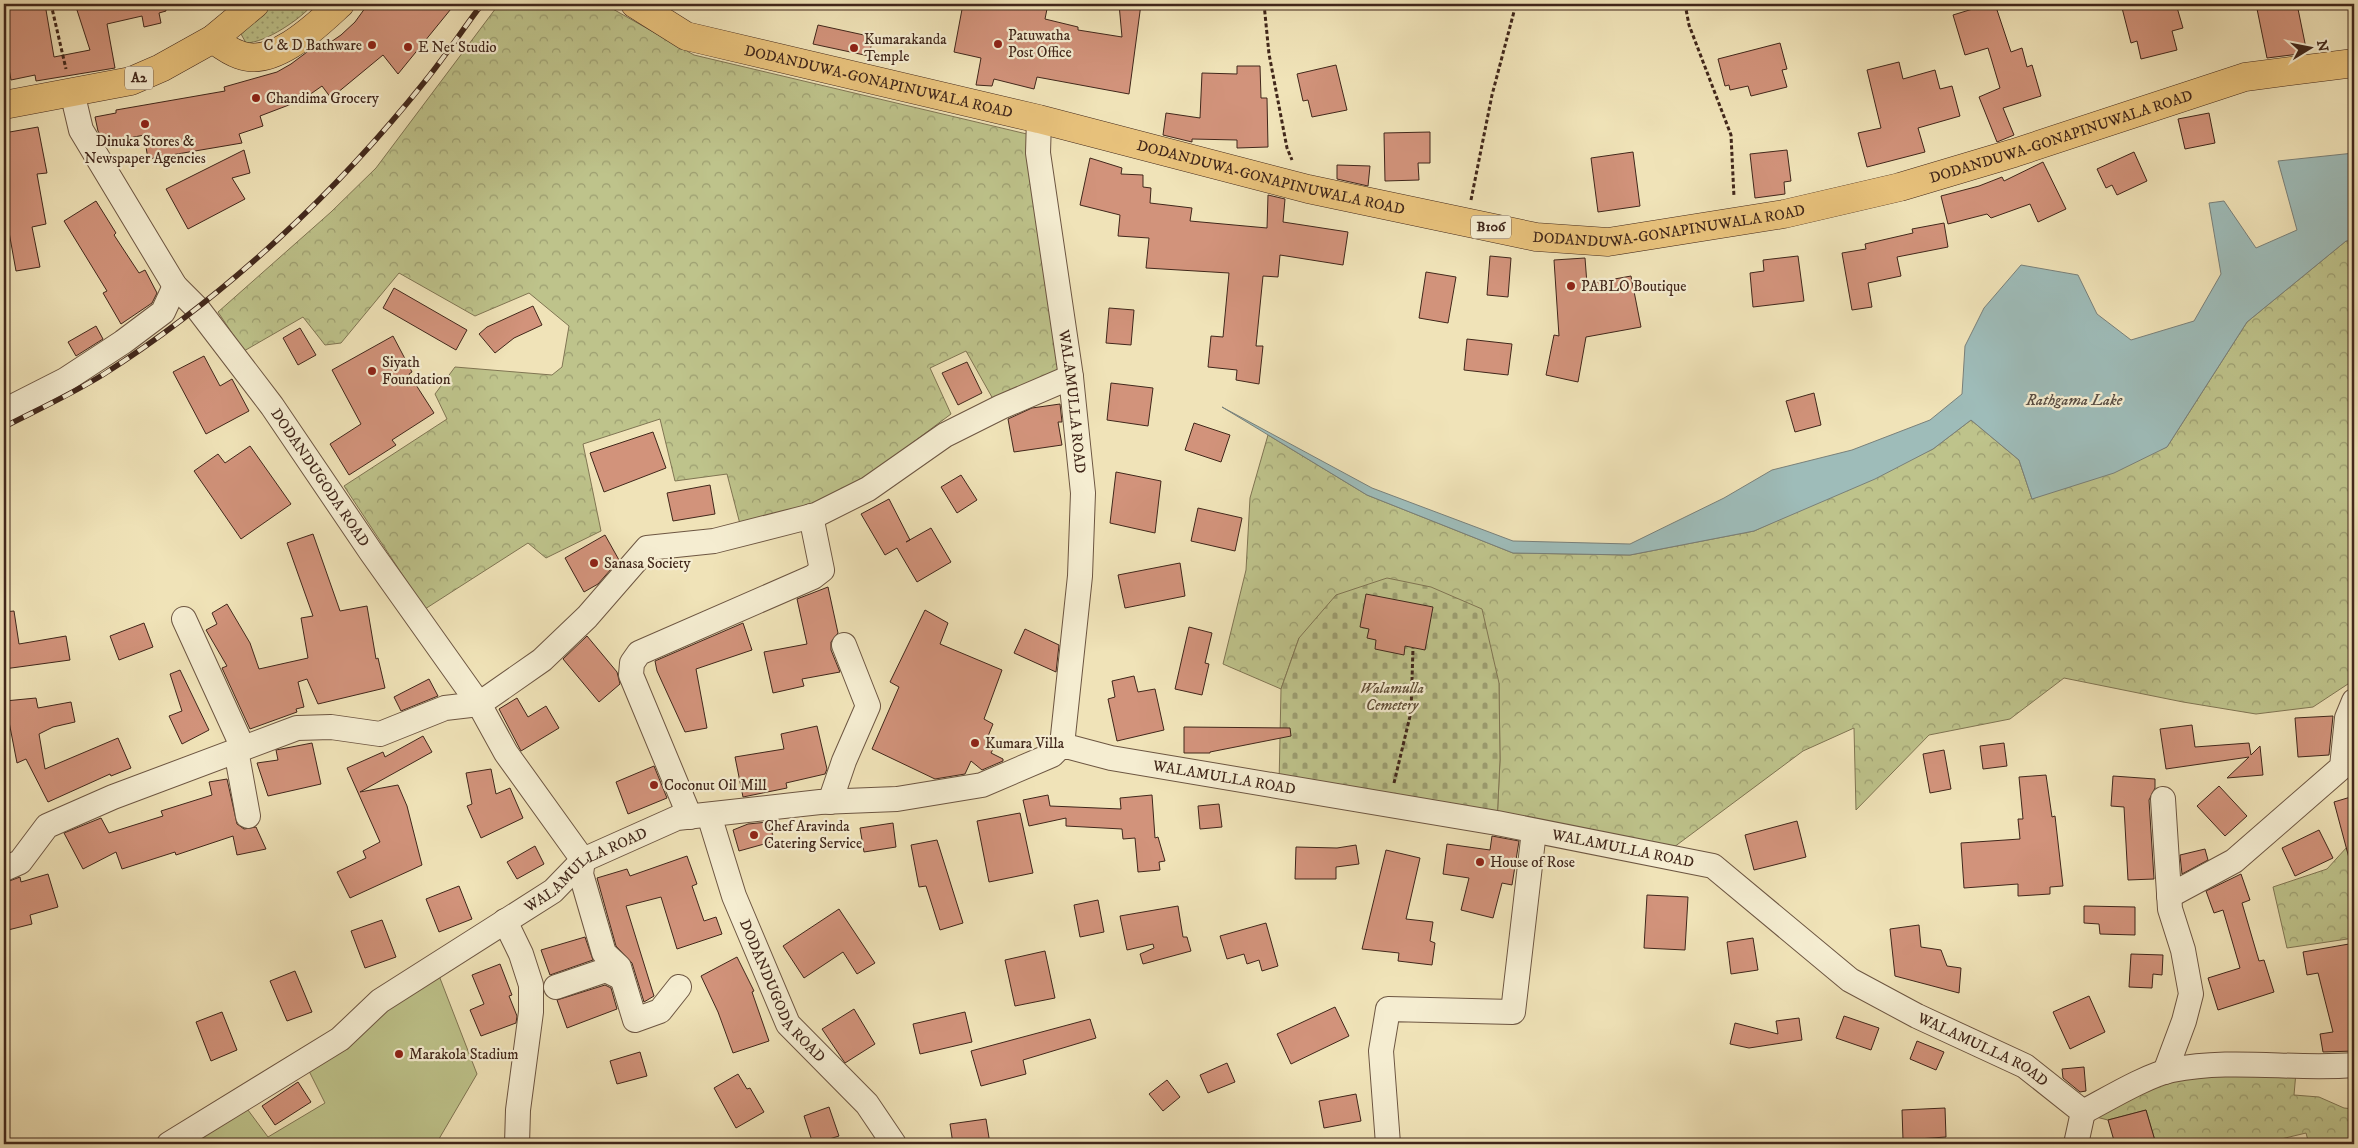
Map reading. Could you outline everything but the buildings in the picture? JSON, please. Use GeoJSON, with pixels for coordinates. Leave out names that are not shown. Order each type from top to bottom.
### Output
{"type":"FeatureCollection","features":[{"type":"Feature","properties":{"kind":"main road","name":"A2"},"geometry":{"type":"LineString","coordinates":[[4,105],[131,81],[162,68],[213,39],[255,4]]}},
{"type":"Feature","properties":{"kind":"main road"},"geometry":{"type":"LineString","coordinates":[[213,39],[242,56],[266,56],[290,45],[322,21],[340,4]]}},
{"type":"Feature","properties":{"kind":"main road","name":"DODANDUWA-GONAPINUWALA ROAD"},"geometry":{"type":"LineString","coordinates":[[635,4],[686,36],[1039,120],[1308,189],[1536,237],[1608,242],[1784,214],[1900,187],[2022,150],[2245,77],[2354,63]]}},
{"type":"Feature","properties":{"kind":"street","name":"DODANDUGODA ROAD"},"geometry":{"type":"LineString","coordinates":[[72,92],[81,130],[175,286],[198,308],[272,406],[366,544],[479,704],[506,753],[582,860]]}},
{"type":"Feature","properties":{"kind":"street","name":"WALAMULLA ROAD"},"geometry":{"type":"LineString","coordinates":[[169,1144],[340,1039],[380,1001],[553,891],[582,860],[677,818],[830,802],[897,799],[982,785],[1052,755],[1062,745],[1080,576],[1083,493],[1071,377],[1038,153],[1039,120]]}},
{"type":"Feature","properties":{"kind":"street"},"geometry":{"type":"LineString","coordinates":[[4,411],[65,380],[123,342],[163,312],[175,286]]}},
{"type":"Feature","properties":{"kind":"street"},"geometry":{"type":"LineString","coordinates":[[4,869],[20,862],[47,826],[113,796],[297,728],[331,727],[380,734],[445,708],[479,704],[542,660],[587,616],[646,548],[714,541],[811,516],[868,489],[945,435],[1001,407],[1071,377]]}},
{"type":"Feature","properties":{"kind":"street","name":"DODANDUGODA ROAD"},"geometry":{"type":"LineString","coordinates":[[811,516],[822,570],[813,577],[639,653],[632,664],[632,675],[700,816],[788,1024],[867,1104],[894,1144]]}},
{"type":"Feature","properties":{"kind":"street"},"geometry":{"type":"LineString","coordinates":[[184,618],[240,749],[248,816]]}},
{"type":"Feature","properties":{"kind":"street"},"geometry":{"type":"LineString","coordinates":[[830,802],[844,761],[868,706],[844,645]]}},
{"type":"Feature","properties":{"kind":"street"},"geometry":{"type":"LineString","coordinates":[[2169,896],[2234,861],[2342,767],[2347,718],[2354,700]]}},
{"type":"Feature","properties":{"kind":"street","name":"WALAMULLA ROAD"},"geometry":{"type":"LineString","coordinates":[[1062,745],[1111,758],[1534,830],[1713,866],[1850,980],[1917,1016],[2025,1066],[2083,1112]]}},
{"type":"Feature","properties":{"kind":"street"},"geometry":{"type":"LineString","coordinates":[[2163,799],[2170,909],[2184,950],[2190,994],[2184,1021],[2165,1072]]}},
{"type":"Feature","properties":{"kind":"street"},"geometry":{"type":"LineString","coordinates":[[1388,1144],[1381,1051],[1388,1009],[1513,1012],[1534,830]]}},
{"type":"Feature","properties":{"kind":"street"},"geometry":{"type":"LineString","coordinates":[[582,860],[581,874],[604,953],[619,967],[635,1020],[660,1011],[679,986]]}},
{"type":"Feature","properties":{"kind":"street"},"geometry":{"type":"LineString","coordinates":[[505,921],[522,954],[531,985],[531,1012],[518,1110],[517,1144]]}},
{"type":"Feature","properties":{"kind":"street"},"geometry":{"type":"LineString","coordinates":[[556,987],[606,970],[622,978]]}},
{"type":"Feature","properties":{"kind":"street"},"geometry":{"type":"LineString","coordinates":[[2076,1144],[2083,1112],[2171,1070],[2232,1064],[2354,1065]]}},
{"type":"Feature","properties":{"kind":"path"},"geometry":{"type":"LineString","coordinates":[[51,4],[72,92]]}},
{"type":"Feature","properties":{"kind":"path"},"geometry":{"type":"LineString","coordinates":[[1264,4],[1269,54],[1287,148],[1297,172],[1308,189]]}},
{"type":"Feature","properties":{"kind":"path"},"geometry":{"type":"LineString","coordinates":[[1467,222],[1492,96],[1516,4]]}},
{"type":"Feature","properties":{"kind":"path"},"geometry":{"type":"LineString","coordinates":[[1685,4],[1689,25],[1731,134],[1735,221]]}},
{"type":"Feature","properties":{"kind":"path"},"geometry":{"type":"LineString","coordinates":[[1387,805],[1402,756],[1411,712],[1413,648]]}},
{"type":"Feature","properties":{"kind":"green space"},"geometry":{"type":"Polygon","coordinates":[[[261,4],[313,4],[300,16],[272,35],[246,43],[241,34],[244,22],[261,4]]]}},
{"type":"Feature","properties":{"kind":"green space"},"geometry":{"type":"Polygon","coordinates":[[[499,4],[604,4],[694,55],[1031,135],[1064,368],[993,399],[966,351],[930,368],[951,414],[865,478],[807,508],[740,524],[727,474],[675,481],[660,419],[583,444],[601,531],[546,558],[528,543],[425,609],[344,486],[447,419],[435,394],[455,367],[552,375],[562,367],[569,326],[529,293],[475,316],[399,273],[341,343],[325,345],[303,317],[244,351],[218,312],[331,212],[376,168],[499,4]]]}},
{"type":"Feature","properties":{"kind":"green space"},"geometry":{"type":"Polygon","coordinates":[[[2354,240],[2354,680],[2313,707],[2256,714],[2183,702],[2064,678],[2010,719],[1929,735],[1856,810],[1854,728],[1803,751],[1662,856],[1497,823],[1500,760],[1499,683],[1299,638],[1281,689],[1223,664],[1246,570],[1250,498],[1268,435],[1367,495],[1513,553],[1630,555],[1754,531],[1933,449],[1971,420],[2019,460],[2032,499],[2167,447],[2247,322],[2346,241],[2354,240]]]}},
{"type":"Feature","properties":{"kind":"green space","name":"Walamulla Cemetery"},"geometry":{"type":"Polygon","coordinates":[[[1387,578],[1431,587],[1482,609],[1499,683],[1500,760],[1497,823],[1279,786],[1281,689],[1299,638],[1336,595],[1387,578]]]}},
{"type":"Feature","properties":{"kind":"green space"},"geometry":{"type":"Polygon","coordinates":[[[2354,842],[2354,938],[2287,948],[2273,887],[2327,869],[2354,842]]]}},
{"type":"Feature","properties":{"kind":"green space","name":"Marakola Stadium"},"geometry":{"type":"Polygon","coordinates":[[[438,973],[477,1074],[436,1144],[189,1144],[245,1106],[268,1137],[325,1103],[307,1067],[385,1008],[438,973]]]}},
{"type":"Feature","properties":{"kind":"green space"},"geometry":{"type":"Polygon","coordinates":[[[2296,1072],[2294,1095],[2319,1097],[2344,1108],[2354,1109],[2354,1144],[2309,1144],[2306,1133],[2277,1140],[2278,1144],[2156,1144],[2146,1110],[2108,1120],[2092,1116],[2172,1077],[2296,1072]]]}},
{"type":"Feature","properties":{"kind":"water","name":"Rathgama Lake"},"geometry":{"type":"Polygon","coordinates":[[[2354,153],[2354,240],[2346,241],[2247,322],[2167,447],[2114,473],[2032,499],[2019,460],[1971,420],[1933,449],[1875,479],[1754,531],[1630,555],[1513,553],[1367,495],[1222,407],[1372,488],[1513,541],[1630,544],[1724,498],[1772,470],[1852,450],[1930,420],[1962,394],[1965,346],[1984,308],[2021,265],[2078,275],[2097,314],[2131,340],[2194,321],[2221,274],[2209,203],[2224,201],[2256,248],[2297,230],[2278,161],[2354,153]]]}},
{"type":"Feature","properties":{"kind":"railway"},"geometry":{"type":"LineString","coordinates":[[4,427],[92,381],[149,344],[193,311],[277,240],[355,163],[391,122],[433,71],[482,4]]}},
{"type":"Feature","properties":{"kind":"place","name":"Patuwatha Post Office"},"geometry":{"type":"Point","coordinates":[998,44]}},
{"type":"Feature","properties":{"kind":"place","name":"C & D Bathware"},"geometry":{"type":"Point","coordinates":[372,45]}},
{"type":"Feature","properties":{"kind":"place","name":"E Net Studio"},"geometry":{"type":"Point","coordinates":[408,47]}},
{"type":"Feature","properties":{"kind":"place","name":"Kumarakanda Temple"},"geometry":{"type":"Point","coordinates":[854,48]}},
{"type":"Feature","properties":{"kind":"place","name":"Chandima Grocery"},"geometry":{"type":"Point","coordinates":[256,98]}},
{"type":"Feature","properties":{"kind":"place","name":"Dinuka Stores & Newspaper Agencies"},"geometry":{"type":"Point","coordinates":[145,124]}},
{"type":"Feature","properties":{"kind":"place","name":"PABLO Boutique"},"geometry":{"type":"Point","coordinates":[1571,286]}},
{"type":"Feature","properties":{"kind":"place","name":"Siyath Foundation"},"geometry":{"type":"Point","coordinates":[372,371]}},
{"type":"Feature","properties":{"kind":"place","name":"Sanasa Society"},"geometry":{"type":"Point","coordinates":[594,563]}},
{"type":"Feature","properties":{"kind":"place","name":"Kumara Villa"},"geometry":{"type":"Point","coordinates":[975,743]}},
{"type":"Feature","properties":{"kind":"place","name":"Coconut Oil Mill"},"geometry":{"type":"Point","coordinates":[654,785]}},
{"type":"Feature","properties":{"kind":"place","name":"Chef Aravinda Catering Service"},"geometry":{"type":"Point","coordinates":[754,835]}},
{"type":"Feature","properties":{"kind":"place","name":"House of Rose"},"geometry":{"type":"Point","coordinates":[1480,862]}},
{"type":"Feature","properties":{"kind":"place","name":"Marakola Stadium"},"geometry":{"type":"Point","coordinates":[399,1054]}}]}
